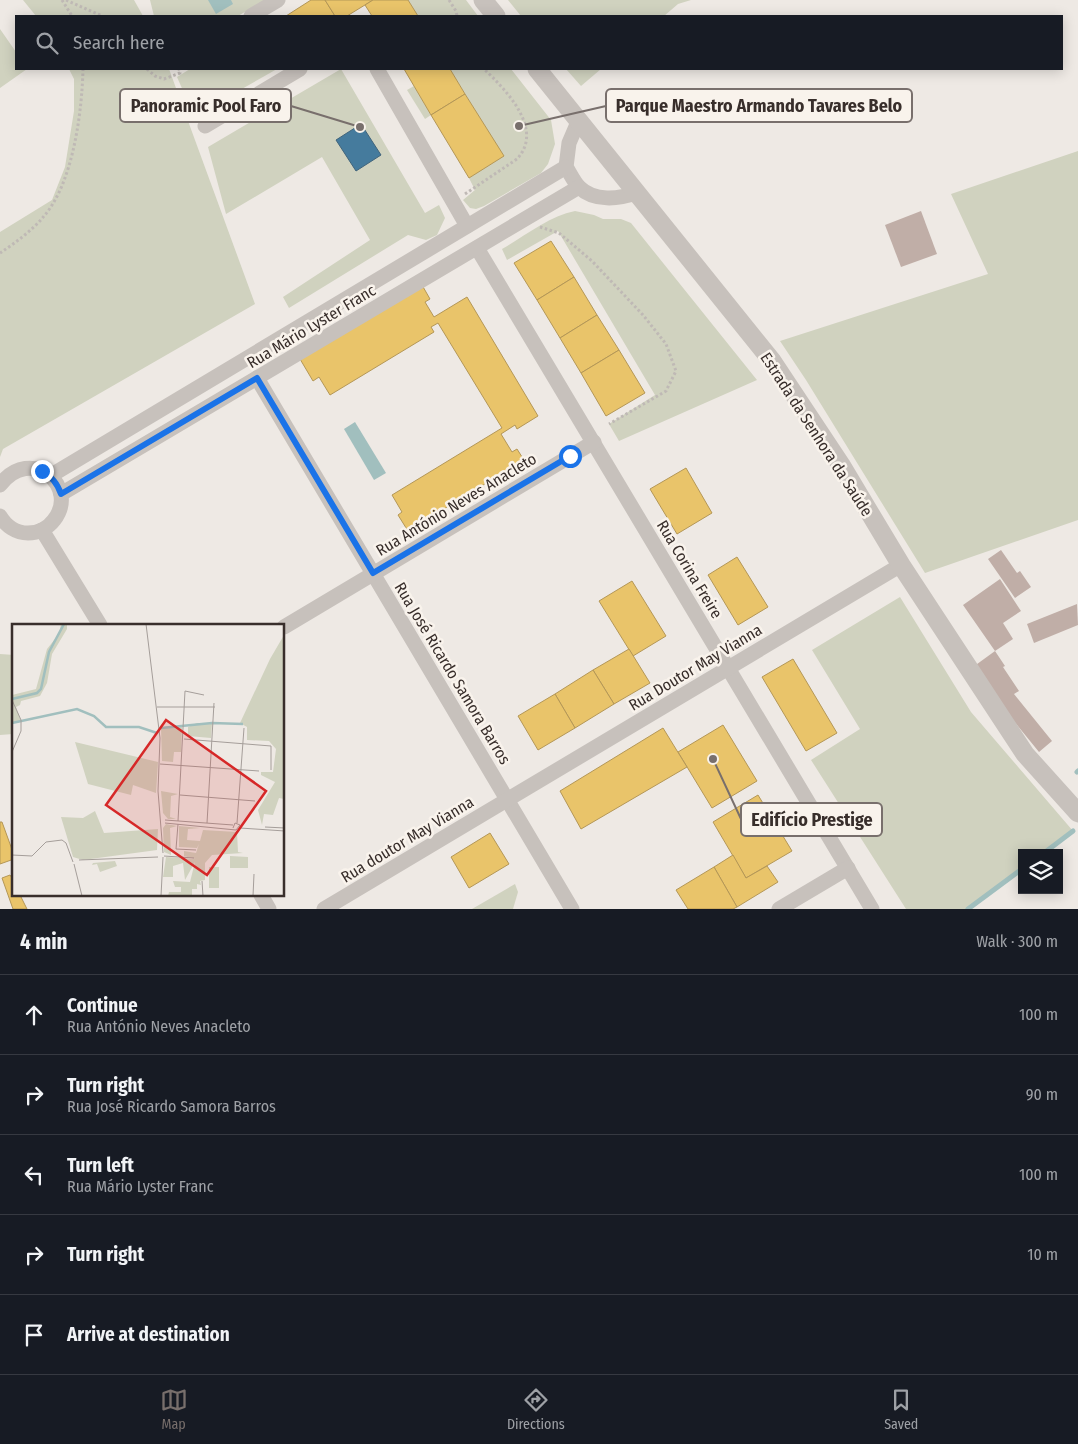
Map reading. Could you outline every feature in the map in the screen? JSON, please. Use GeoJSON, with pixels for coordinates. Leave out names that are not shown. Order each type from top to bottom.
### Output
{"type":"FeatureCollection","features":[{"type":"Feature","properties":{"kind":"street"},"geometry":{"type":"LineString","coordinates":[[260,14],[278,0]]}},
{"type":"Feature","properties":{"kind":"street"},"geometry":{"type":"LineString","coordinates":[[483,0],[496,15]]}},
{"type":"Feature","properties":{"kind":"street"},"geometry":{"type":"LineString","coordinates":[[490,0],[497,15]]}},
{"type":"Feature","properties":{"kind":"street"},"geometry":{"type":"LineString","coordinates":[[205,126],[295,70]]}},
{"type":"Feature","properties":{"kind":"street"},"geometry":{"type":"LineString","coordinates":[[377,70],[467,226]]}},
{"type":"Feature","properties":{"kind":"street","name":"Estrada da Senhora da Saúde"},"geometry":{"type":"LineString","coordinates":[[538,70],[772,361],[841,465],[901,565],[1025,754],[1078,812]]}},
{"type":"Feature","properties":{"kind":"street"},"geometry":{"type":"LineString","coordinates":[[578,122],[569,143],[566,167],[579,187],[608,199],[625,197],[636,193]]}},
{"type":"Feature","properties":{"kind":"street","name":"Rua Mário Lyster Franc"},"geometry":{"type":"LineString","coordinates":[[50,476],[566,167]]}},
{"type":"Feature","properties":{"kind":"street","name":"Rua Mário Lyster Franc"},"geometry":{"type":"LineString","coordinates":[[61,494],[579,187]]}},
{"type":"Feature","properties":{"kind":"street","name":"Rua Corina Freire"},"geometry":{"type":"LineString","coordinates":[[477,248],[872,909]]}},
{"type":"Feature","properties":{"kind":"street","name":"Rua José Ricardo Samora Barros"},"geometry":{"type":"LineString","coordinates":[[257,378],[572,909]]}},
{"type":"Feature","properties":{"kind":"street","name":"Rua António Neves Anacleto"},"geometry":{"type":"LineString","coordinates":[[285,625],[594,442]]}},
{"type":"Feature","properties":{"kind":"street"},"geometry":{"type":"LineString","coordinates":[[0,484],[14,471],[23,468],[33,468],[50,476],[57,484],[61,494],[58,516],[42,530],[23,533],[5,529],[0,516]]}},
{"type":"Feature","properties":{"kind":"street"},"geometry":{"type":"LineString","coordinates":[[42,530],[99,624]]}},
{"type":"Feature","properties":{"kind":"street","name":"Rua Doutor May Vianna"},"geometry":{"type":"LineString","coordinates":[[508,799],[901,565]]}},
{"type":"Feature","properties":{"kind":"street","name":"Rua doutor May Vianna"},"geometry":{"type":"LineString","coordinates":[[324,909],[508,799]]}},
{"type":"Feature","properties":{"kind":"street"},"geometry":{"type":"LineString","coordinates":[[779,909],[848,868]]}},
{"type":"Feature","properties":{"kind":"street"},"geometry":{"type":"LineString","coordinates":[[262,896],[269,909]]}},
{"type":"Feature","properties":{"kind":"path"},"geometry":{"type":"LineString","coordinates":[[64,0],[72,15]]}},
{"type":"Feature","properties":{"kind":"path"},"geometry":{"type":"LineString","coordinates":[[64,0],[100,15]]}},
{"type":"Feature","properties":{"kind":"path"},"geometry":{"type":"LineString","coordinates":[[449,0],[457,15]]}},
{"type":"Feature","properties":{"kind":"path"},"geometry":{"type":"LineString","coordinates":[[0,253],[44,216],[58,194],[74,151],[83,70]]}},
{"type":"Feature","properties":{"kind":"path"},"geometry":{"type":"LineString","coordinates":[[148,70],[164,80],[180,73],[178,70]]}},
{"type":"Feature","properties":{"kind":"path"},"geometry":{"type":"LineString","coordinates":[[452,202],[517,159],[523,152],[526,137],[523,120],[515,103],[505,89],[485,70]]}},
{"type":"Feature","properties":{"kind":"path"},"geometry":{"type":"LineString","coordinates":[[540,227],[558,233],[592,261],[643,314],[666,344],[676,371],[666,391],[609,424]]}},
{"type":"Feature","properties":{"kind":"green space"},"geometry":{"type":"Polygon","coordinates":[[[23,0],[134,0],[142,15],[35,15],[23,0]]]}},
{"type":"Feature","properties":{"kind":"green space"},"geometry":{"type":"Polygon","coordinates":[[[150,0],[265,0],[240,15],[154,15],[150,0]]]}},
{"type":"Feature","properties":{"kind":"green space"},"geometry":{"type":"Polygon","coordinates":[[[408,0],[466,0],[477,15],[417,15],[408,0]]]}},
{"type":"Feature","properties":{"kind":"green space"},"geometry":{"type":"Polygon","coordinates":[[[508,0],[691,0],[678,4],[665,15],[520,15],[508,0]]]}},
{"type":"Feature","properties":{"kind":"green space"},"geometry":{"type":"Polygon","coordinates":[[[0,29],[15,51],[15,70],[26,70],[0,88],[0,29]]]}},
{"type":"Feature","properties":{"kind":"green space"},"geometry":{"type":"Polygon","coordinates":[[[70,70],[169,70],[255,304],[3,449],[0,457],[0,232],[52,200],[65,167],[74,111],[74,79],[70,70]]]}},
{"type":"Feature","properties":{"kind":"green space"},"geometry":{"type":"Polygon","coordinates":[[[188,70],[275,70],[194,116],[177,77],[188,70]]]}},
{"type":"Feature","properties":{"kind":"green space"},"geometry":{"type":"Polygon","coordinates":[[[342,70],[425,213],[439,205],[445,218],[437,235],[426,240],[408,235],[289,308],[283,297],[370,240],[322,157],[226,214],[208,147],[342,70]]]}},
{"type":"Feature","properties":{"kind":"green space"},"geometry":{"type":"Polygon","coordinates":[[[451,70],[512,70],[551,120],[555,144],[548,164],[541,173],[484,206],[476,209],[470,208],[463,200],[475,190],[469,178],[503,156],[451,70]]]}},
{"type":"Feature","properties":{"kind":"green space"},"geometry":{"type":"Polygon","coordinates":[[[567,70],[600,70],[581,86],[567,70]]]}},
{"type":"Feature","properties":{"kind":"green space"},"geometry":{"type":"Polygon","coordinates":[[[414,86],[431,115],[425,119],[407,90],[414,86]]]}},
{"type":"Feature","properties":{"kind":"green space"},"geometry":{"type":"Polygon","coordinates":[[[1078,151],[1078,520],[925,573],[780,341],[988,274],[951,194],[1078,151]]]}},
{"type":"Feature","properties":{"kind":"green space"},"geometry":{"type":"Polygon","coordinates":[[[575,211],[603,219],[621,219],[631,223],[757,380],[619,441],[609,424],[655,395],[558,231],[507,260],[502,249],[556,217],[575,211]]]}},
{"type":"Feature","properties":{"kind":"green space"},"geometry":{"type":"Polygon","coordinates":[[[900,597],[971,712],[1073,831],[1049,849],[1018,849],[1018,872],[968,909],[906,909],[811,760],[860,729],[812,650],[900,597]]]}},
{"type":"Feature","properties":{"kind":"green space"},"geometry":{"type":"Polygon","coordinates":[[[0,654],[12,655],[12,734],[0,735],[0,654]]]}},
{"type":"Feature","properties":{"kind":"green space"},"geometry":{"type":"Polygon","coordinates":[[[515,884],[518,892],[513,909],[472,909],[515,884]]]}},
{"type":"Feature","properties":{"kind":"water"},"geometry":{"type":"Polygon","coordinates":[[[208,0],[231,0],[233,4],[216,14],[208,0]]]}},
{"type":"Feature","properties":{"kind":"water"},"geometry":{"type":"Polygon","coordinates":[[[355,422],[386,473],[374,480],[344,429],[355,422]]]}},
{"type":"Feature","properties":{"kind":"building: Homes"},"geometry":{"type":"Polygon","coordinates":[[[311,0],[325,0],[334,15],[288,15],[311,0]]]}},
{"type":"Feature","properties":{"kind":"building: Homes"},"geometry":{"type":"Polygon","coordinates":[[[325,0],[373,0],[349,15],[334,15],[325,0]]]}},
{"type":"Feature","properties":{"kind":"building: Homes"},"geometry":{"type":"Polygon","coordinates":[[[373,0],[408,0],[417,15],[371,15],[365,5],[373,0]]]}},
{"type":"Feature","properties":{"kind":"building: Homes"},"geometry":{"type":"Polygon","coordinates":[[[405,70],[451,70],[465,94],[431,115],[405,70]]]}},
{"type":"Feature","properties":{"kind":"building: Homes"},"geometry":{"type":"Polygon","coordinates":[[[465,94],[504,156],[469,178],[431,115],[465,94]]]}},
{"type":"Feature","properties":{"kind":"building: Homes"},"geometry":{"type":"Polygon","coordinates":[[[551,241],[574,277],[537,300],[514,263],[551,241]]]}},
{"type":"Feature","properties":{"kind":"building: Homes"},"geometry":{"type":"Polygon","coordinates":[[[574,277],[597,315],[560,338],[537,300],[574,277]]]}},
{"type":"Feature","properties":{"kind":"building: Homes"},"geometry":{"type":"Polygon","coordinates":[[[422,285],[430,299],[425,302],[434,317],[467,297],[538,416],[517,429],[515,425],[501,434],[512,452],[517,449],[524,460],[408,531],[398,515],[402,512],[392,495],[502,428],[438,323],[431,327],[434,332],[330,395],[319,377],[313,381],[300,359],[422,285]]]}},
{"type":"Feature","properties":{"kind":"building: Homes"},"geometry":{"type":"Polygon","coordinates":[[[597,315],[619,350],[581,373],[560,338],[597,315]]]}},
{"type":"Feature","properties":{"kind":"building: Homes"},"geometry":{"type":"Polygon","coordinates":[[[619,350],[645,393],[606,416],[581,373],[619,350]]]}},
{"type":"Feature","properties":{"kind":"building: Homes"},"geometry":{"type":"Polygon","coordinates":[[[686,468],[712,513],[677,534],[650,489],[686,468]]]}},
{"type":"Feature","properties":{"kind":"building: Homes"},"geometry":{"type":"Polygon","coordinates":[[[737,557],[768,607],[738,625],[708,575],[737,557]]]}},
{"type":"Feature","properties":{"kind":"building: Homes"},"geometry":{"type":"Polygon","coordinates":[[[632,581],[666,636],[633,656],[599,601],[632,581]]]}},
{"type":"Feature","properties":{"kind":"building: Homes"},"geometry":{"type":"Polygon","coordinates":[[[629,649],[650,683],[614,704],[593,670],[629,649]]]}},
{"type":"Feature","properties":{"kind":"building: Homes"},"geometry":{"type":"Polygon","coordinates":[[[793,659],[837,733],[806,751],[762,677],[793,659]]]}},
{"type":"Feature","properties":{"kind":"building: Homes"},"geometry":{"type":"Polygon","coordinates":[[[593,670],[614,704],[575,728],[555,694],[593,670]]]}},
{"type":"Feature","properties":{"kind":"building: Homes"},"geometry":{"type":"Polygon","coordinates":[[[555,694],[575,728],[538,750],[518,716],[555,694]]]}},
{"type":"Feature","properties":{"kind":"building: Homes"},"geometry":{"type":"Polygon","coordinates":[[[723,725],[757,781],[712,808],[678,752],[723,725]]]}},
{"type":"Feature","properties":{"kind":"building: Homes"},"geometry":{"type":"Polygon","coordinates":[[[663,728],[687,767],[581,829],[560,791],[663,728]]]}},
{"type":"Feature","properties":{"kind":"building: Homes"},"geometry":{"type":"Polygon","coordinates":[[[758,795],[792,851],[746,878],[713,822],[758,795]]]}},
{"type":"Feature","properties":{"kind":"building: Homes"},"geometry":{"type":"Polygon","coordinates":[[[0,822],[2,822],[12,850],[12,860],[0,864],[0,822]]]}},
{"type":"Feature","properties":{"kind":"building: Homes"},"geometry":{"type":"Polygon","coordinates":[[[490,833],[509,864],[469,888],[451,857],[490,833]]]}},
{"type":"Feature","properties":{"kind":"building: Homes"},"geometry":{"type":"Polygon","coordinates":[[[733,855],[746,878],[767,866],[778,882],[737,907],[714,867],[733,855]]]}},
{"type":"Feature","properties":{"kind":"building: Homes"},"geometry":{"type":"Polygon","coordinates":[[[714,867],[737,907],[733,909],[688,909],[676,890],[714,867]]]}},
{"type":"Feature","properties":{"kind":"building: Homes"},"geometry":{"type":"Polygon","coordinates":[[[10,875],[12,878],[12,896],[20,896],[27,909],[13,909],[2,878],[10,875]]]}},
{"type":"Feature","properties":{"kind":"building: Public"},"geometry":{"type":"Polygon","coordinates":[[[361,124],[381,155],[356,171],[336,140],[361,124]]]}},
{"type":"Feature","properties":{"kind":"building: Other"},"geometry":{"type":"Polygon","coordinates":[[[921,211],[937,254],[901,267],[885,225],[921,211]]]}},
{"type":"Feature","properties":{"kind":"building: Other"},"geometry":{"type":"Polygon","coordinates":[[[1001,550],[1017,573],[1020,571],[1031,587],[1015,598],[988,559],[1001,550]]]}},
{"type":"Feature","properties":{"kind":"building: Other"},"geometry":{"type":"Polygon","coordinates":[[[1000,579],[1021,611],[1003,623],[1013,639],[995,651],[963,605],[1000,579]]]}},
{"type":"Feature","properties":{"kind":"building: Other"},"geometry":{"type":"Polygon","coordinates":[[[1077,604],[1078,625],[1034,643],[1027,624],[1077,604]]]}},
{"type":"Feature","properties":{"kind":"building: Other"},"geometry":{"type":"Polygon","coordinates":[[[995,651],[1019,691],[1014,694],[1052,741],[1039,752],[999,703],[973,667],[995,651]]]}},
{"type":"Feature","properties":{"kind":"waterway"},"geometry":{"type":"LineString","coordinates":[[1049,849],[1073,831]]}},
{"type":"Feature","properties":{"kind":"waterway"},"geometry":{"type":"LineString","coordinates":[[968,909],[1018,872]]}},
{"type":"Feature","properties":{"kind":"place","name":"Parque Maestro Armando Tavares Belo"},"geometry":{"type":"Point","coordinates":[519,126]}},
{"type":"Feature","properties":{"kind":"place","name":"Panoramic Pool Faro"},"geometry":{"type":"Point","coordinates":[360,127]}},
{"type":"Feature","properties":{"kind":"place","name":"Edifício Prestige"},"geometry":{"type":"Point","coordinates":[713,759]}},
{"type":"Feature","properties":{"kind":"route"},"geometry":{"type":"LineString","coordinates":[[42,471],[57,484],[61,494],[257,378],[373,573],[570,456]]}}]}
